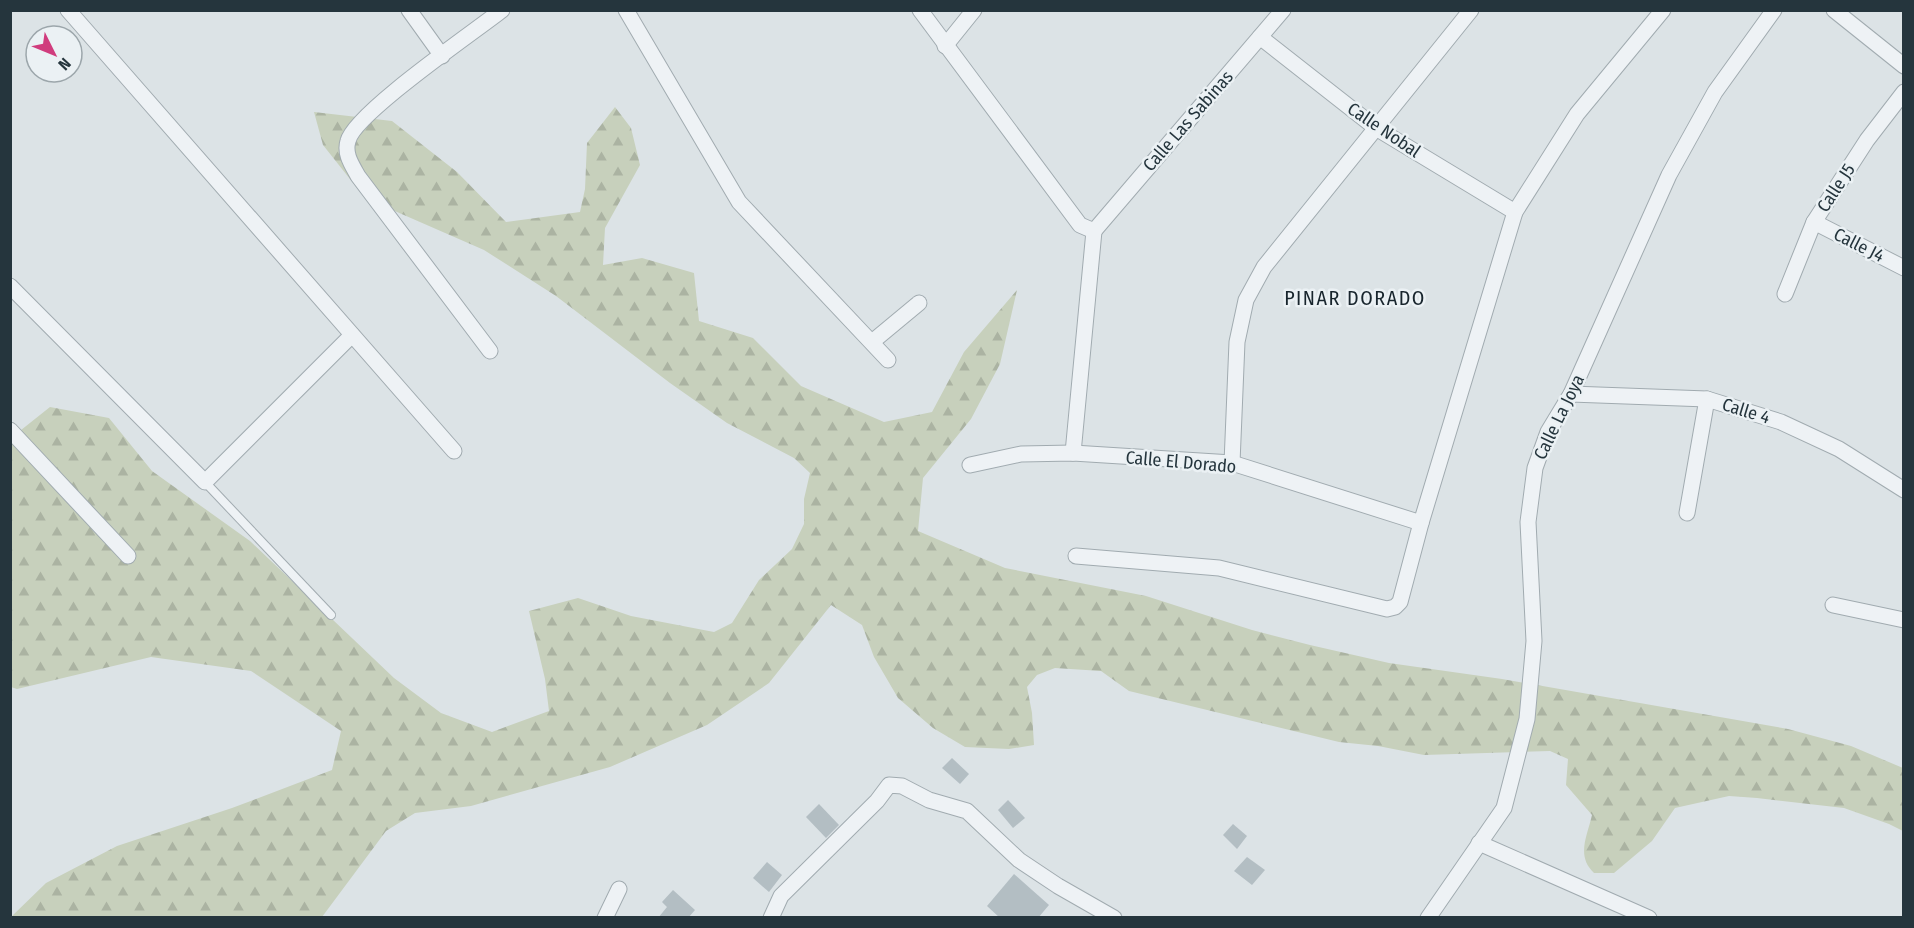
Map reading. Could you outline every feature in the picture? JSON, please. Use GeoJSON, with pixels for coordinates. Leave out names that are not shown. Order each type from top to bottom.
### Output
{"type":"FeatureCollection","features":[{"type":"Feature","properties":{"kind":"street"},"geometry":{"type":"LineString","coordinates":[[68,10],[454,451]]}},
{"type":"Feature","properties":{"kind":"street"},"geometry":{"type":"LineString","coordinates":[[409,10],[442,56]]}},
{"type":"Feature","properties":{"kind":"street"},"geometry":{"type":"LineString","coordinates":[[490,351],[358,176],[348,156],[347,142],[354,129],[367,115],[502,10]]}},
{"type":"Feature","properties":{"kind":"street"},"geometry":{"type":"LineString","coordinates":[[626,10],[739,202],[888,360]]}},
{"type":"Feature","properties":{"kind":"street"},"geometry":{"type":"LineString","coordinates":[[920,10],[1080,225],[1094,231],[1073,453]]}},
{"type":"Feature","properties":{"kind":"street"},"geometry":{"type":"LineString","coordinates":[[945,46],[974,10]]}},
{"type":"Feature","properties":{"kind":"street","name":"Calle Las Sabinas"},"geometry":{"type":"LineString","coordinates":[[1094,231],[1282,10]]}},
{"type":"Feature","properties":{"kind":"street"},"geometry":{"type":"LineString","coordinates":[[1232,463],[1237,342],[1246,300],[1264,267],[1471,10]]}},
{"type":"Feature","properties":{"kind":"street"},"geometry":{"type":"LineString","coordinates":[[1076,556],[1219,568],[1387,609],[1395,607],[1400,602],[1421,523],[1515,212],[1577,114],[1663,10]]}},
{"type":"Feature","properties":{"kind":"street"},"geometry":{"type":"LineString","coordinates":[[1834,10],[1904,66]]}},
{"type":"Feature","properties":{"kind":"street","name":"Calle La Joya"},"geometry":{"type":"LineString","coordinates":[[1430,917],[1504,808],[1527,719],[1534,641],[1528,522],[1535,468],[1548,432],[1571,394],[1669,175],[1715,92],[1772,11]]}},
{"type":"Feature","properties":{"kind":"street","name":"Calle Nobal"},"geometry":{"type":"LineString","coordinates":[[1260,37],[1376,128],[1515,212]]}},
{"type":"Feature","properties":{"kind":"street","name":"Calle J5"},"geometry":{"type":"LineString","coordinates":[[1785,294],[1815,222],[1868,140],[1904,92]]}},
{"type":"Feature","properties":{"kind":"street","name":"Calle J4"},"geometry":{"type":"LineString","coordinates":[[1815,222],[1904,268]]}},
{"type":"Feature","properties":{"kind":"street"},"geometry":{"type":"LineString","coordinates":[[10,286],[205,482],[352,335]]}},
{"type":"Feature","properties":{"kind":"street"},"geometry":{"type":"LineString","coordinates":[[872,342],[919,303]]}},
{"type":"Feature","properties":{"kind":"street","name":"Calle 4"},"geometry":{"type":"LineString","coordinates":[[1571,394],[1707,399],[1781,422],[1839,449],[1904,490]]}},
{"type":"Feature","properties":{"kind":"street"},"geometry":{"type":"LineString","coordinates":[[1687,513],[1707,399]]}},
{"type":"Feature","properties":{"kind":"street"},"geometry":{"type":"LineString","coordinates":[[10,430],[128,555]]}},
{"type":"Feature","properties":{"kind":"street","name":"Calle El Dorado"},"geometry":{"type":"LineString","coordinates":[[970,465],[1021,454],[1073,453],[1232,463],[1421,523]]}},
{"type":"Feature","properties":{"kind":"street"},"geometry":{"type":"LineString","coordinates":[[1833,605],[1904,620]]}},
{"type":"Feature","properties":{"kind":"street"},"geometry":{"type":"LineString","coordinates":[[771,918],[782,896],[877,801],[889,785],[902,786],[929,800],[967,811],[1019,860],[1058,886],[1114,918]]}},
{"type":"Feature","properties":{"kind":"street"},"geometry":{"type":"LineString","coordinates":[[1479,843],[1649,918]]}},
{"type":"Feature","properties":{"kind":"street"},"geometry":{"type":"LineString","coordinates":[[605,918],[619,889]]}},
{"type":"Feature","properties":{"kind":"lane"},"geometry":{"type":"LineString","coordinates":[[205,482],[332,615]]}},
{"type":"Feature","properties":{"kind":"green space"},"geometry":{"type":"Polygon","coordinates":[[[615,107],[631,128],[640,165],[605,228],[603,265],[642,258],[694,273],[699,321],[753,338],[801,386],[884,422],[932,412],[964,352],[1017,290],[1000,364],[971,419],[923,478],[918,531],[1005,568],[1146,596],[1252,630],[1310,645],[1389,663],[1502,679],[1788,729],[1851,746],[1903,768],[1903,831],[1844,808],[1729,796],[1675,808],[1652,841],[1614,873],[1594,873],[1585,860],[1584,853],[1592,815],[1566,785],[1568,759],[1550,751],[1424,755],[1378,746],[1339,742],[1129,691],[1101,671],[1055,668],[1037,675],[1027,687],[1032,713],[1034,745],[1009,749],[965,747],[933,728],[898,698],[874,657],[862,625],[831,605],[769,683],[707,725],[610,767],[471,806],[415,813],[386,831],[322,917],[11,917],[46,883],[117,846],[232,808],[332,770],[341,731],[251,671],[151,657],[17,689],[11,687],[11,438],[50,407],[109,418],[152,471],[250,541],[394,678],[441,713],[492,732],[549,711],[545,679],[529,611],[578,598],[631,616],[714,632],[732,623],[759,580],[792,549],[804,524],[804,499],[810,473],[794,458],[727,423],[670,383],[556,296],[484,250],[365,198],[323,145],[314,112],[392,121],[457,172],[506,222],[580,212],[585,189],[587,143],[615,107]]]}},
{"type":"Feature","properties":{"kind":"building"},"geometry":{"type":"Polygon","coordinates":[[[952,758],[969,774],[960,784],[942,768],[952,758]]]}},
{"type":"Feature","properties":{"kind":"building"},"geometry":{"type":"Polygon","coordinates":[[[1008,800],[1025,818],[1013,828],[998,810],[1008,800]]]}},
{"type":"Feature","properties":{"kind":"building"},"geometry":{"type":"Polygon","coordinates":[[[819,804],[839,825],[826,838],[806,817],[819,804]]]}},
{"type":"Feature","properties":{"kind":"building"},"geometry":{"type":"Polygon","coordinates":[[[1233,824],[1247,836],[1237,849],[1223,835],[1233,824]]]}},
{"type":"Feature","properties":{"kind":"building"},"geometry":{"type":"Polygon","coordinates":[[[1247,857],[1265,870],[1252,885],[1234,871],[1247,857]]]}},
{"type":"Feature","properties":{"kind":"building"},"geometry":{"type":"Polygon","coordinates":[[[767,862],[782,875],[769,892],[753,878],[767,862]]]}},
{"type":"Feature","properties":{"kind":"building"},"geometry":{"type":"Polygon","coordinates":[[[1014,874],[1049,905],[1038,918],[1000,918],[987,906],[1014,874]]]}},
{"type":"Feature","properties":{"kind":"building"},"geometry":{"type":"Polygon","coordinates":[[[673,890],[695,910],[688,918],[658,918],[667,907],[662,902],[673,890]]]}},
{"type":"Feature","properties":{"kind":"district","name":"PINAR DORADO"},"geometry":{"type":"Point","coordinates":[1355,298]}}]}
